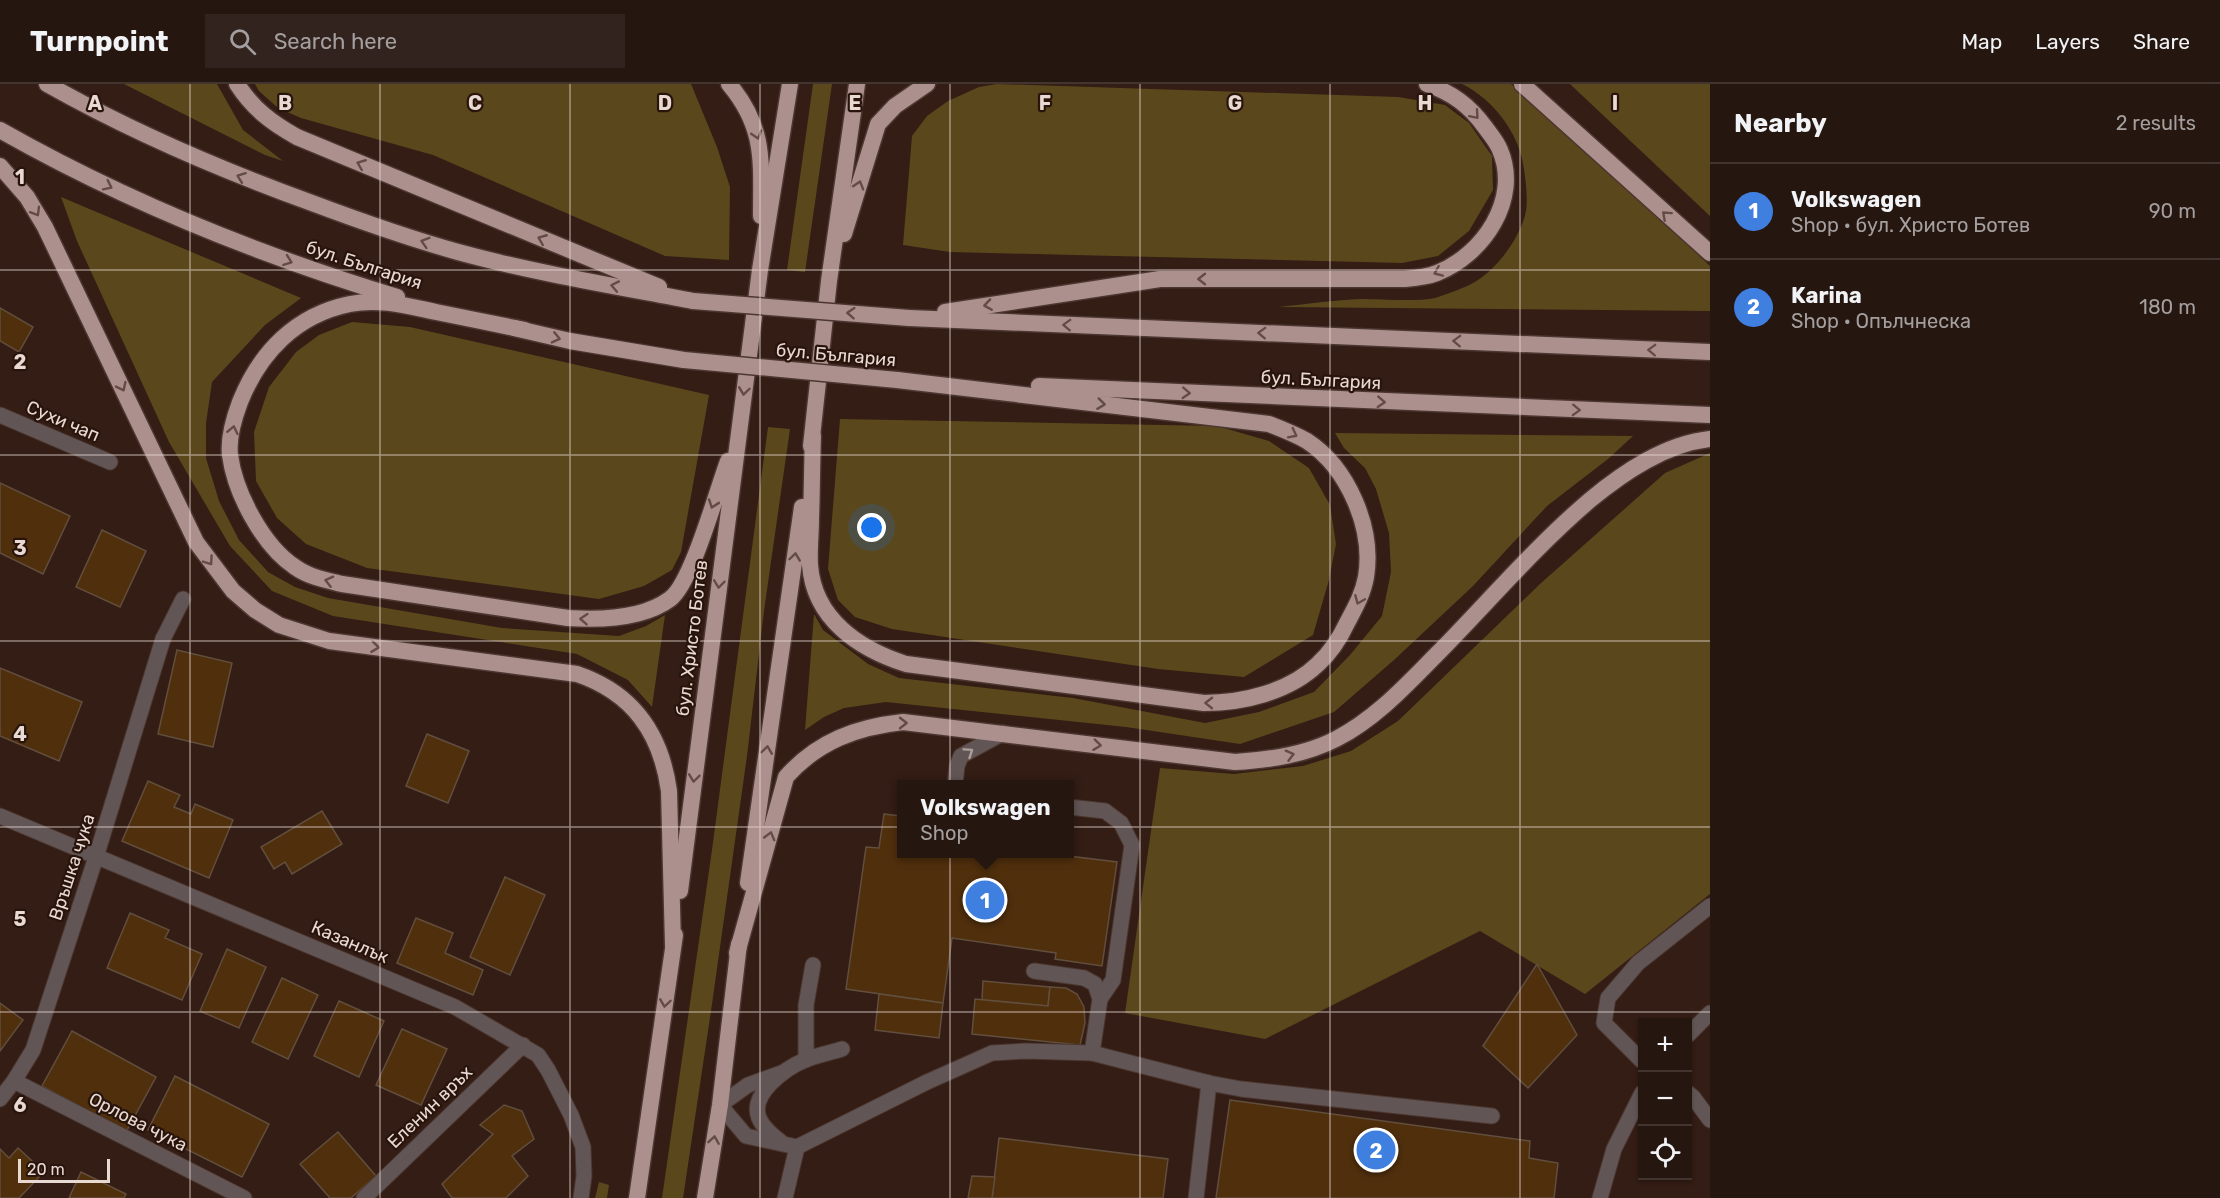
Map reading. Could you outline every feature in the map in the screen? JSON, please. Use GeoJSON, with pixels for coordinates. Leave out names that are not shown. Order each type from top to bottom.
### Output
{"type":"FeatureCollection","features":[{"type":"Feature","properties":{"kind":"highway"},"geometry":{"type":"LineString","coordinates":[[47,84],[176,150],[370,225],[459,252],[527,269],[693,301],[909,318],[1710,352]]}},
{"type":"Feature","properties":{"kind":"highway"},"geometry":{"type":"LineString","coordinates":[[237,84],[267,120],[297,137],[693,301]]}},
{"type":"Feature","properties":{"kind":"highway"},"geometry":{"type":"LineString","coordinates":[[729,84],[755,128],[761,152],[760,270]]}},
{"type":"Feature","properties":{"kind":"highway","name":"бул. Христо Ботев"},"geometry":{"type":"LineString","coordinates":[[637,1198],[673,945],[760,270],[790,84]]}},
{"type":"Feature","properties":{"kind":"highway"},"geometry":{"type":"LineString","coordinates":[[705,1198],[720,1105],[737,953],[813,436],[829,280],[857,84]]}},
{"type":"Feature","properties":{"kind":"highway"},"geometry":{"type":"LineString","coordinates":[[829,280],[878,124],[895,106],[927,84]]}},
{"type":"Feature","properties":{"kind":"highway"},"geometry":{"type":"LineString","coordinates":[[909,318],[1160,279],[1405,279],[1438,273],[1469,253],[1493,225],[1502,208],[1505,192],[1504,171],[1500,150],[1475,114],[1459,99],[1427,84]]}},
{"type":"Feature","properties":{"kind":"highway"},"geometry":{"type":"LineString","coordinates":[[1522,84],[1710,253]]}},
{"type":"Feature","properties":{"kind":"highway","name":"бул. България"},"geometry":{"type":"LineString","coordinates":[[0,130],[118,190],[260,251],[335,278],[419,304],[570,341],[684,360],[897,380],[1710,415]]}},
{"type":"Feature","properties":{"kind":"highway"},"geometry":{"type":"LineString","coordinates":[[0,166],[27,197],[45,227],[196,542],[212,567],[233,591],[255,610],[279,625],[330,641],[577,674],[596,680],[631,705],[655,739],[667,773],[673,945]]}},
{"type":"Feature","properties":{"kind":"highway"},"geometry":{"type":"LineString","coordinates":[[525,330],[388,302],[353,303],[332,308],[290,330],[271,348],[247,386],[237,410],[231,436],[230,455],[237,480],[246,507],[258,529],[293,566],[313,577],[342,584],[568,618],[595,620],[625,616],[670,600],[681,587],[690,570],[739,429]]}},
{"type":"Feature","properties":{"kind":"highway"},"geometry":{"type":"LineString","coordinates":[[813,436],[810,566],[815,588],[825,609],[838,627],[856,642],[882,657],[906,664],[1218,703],[1251,698],[1287,685],[1318,665],[1341,634],[1361,596],[1366,576],[1365,537],[1360,515],[1339,474],[1308,442],[1269,424],[897,380]]}},
{"type":"Feature","properties":{"kind":"highway"},"geometry":{"type":"LineString","coordinates":[[737,953],[786,777],[818,748],[840,736],[884,724],[903,722],[1235,762],[1286,756],[1335,740],[1356,727],[1402,690],[1568,519],[1605,488],[1639,465],[1666,451],[1710,440]]}},
{"type":"Feature","properties":{"kind":"street","name":"Сухи чап"},"geometry":{"type":"LineString","coordinates":[[0,415],[110,462]]}},
{"type":"Feature","properties":{"kind":"street","name":"Връшка чука"},"geometry":{"type":"LineString","coordinates":[[0,1099],[33,1050],[96,857],[163,639],[183,599]]}},
{"type":"Feature","properties":{"kind":"street"},"geometry":{"type":"LineString","coordinates":[[955,780],[961,756],[1003,733]]}},
{"type":"Feature","properties":{"kind":"street"},"geometry":{"type":"LineString","coordinates":[[1074,808],[1105,811],[1121,823],[1132,845],[1113,980],[1100,999],[1092,1053]]}},
{"type":"Feature","properties":{"kind":"street","name":"Казанлък"},"geometry":{"type":"LineString","coordinates":[[0,816],[455,1007],[523,1045],[538,1055],[571,1115],[583,1147],[584,1176],[581,1198]]}},
{"type":"Feature","properties":{"kind":"street"},"geometry":{"type":"LineString","coordinates":[[1638,1057],[1604,1023],[1608,999],[1638,963],[1710,906]]}},
{"type":"Feature","properties":{"kind":"street"},"geometry":{"type":"LineString","coordinates":[[806,1060],[806,1005],[813,965]]}},
{"type":"Feature","properties":{"kind":"street"},"geometry":{"type":"LineString","coordinates":[[1034,971],[1084,978],[1095,984],[1100,999]]}},
{"type":"Feature","properties":{"kind":"street"},"geometry":{"type":"LineString","coordinates":[[1692,1031],[1710,1013]]}},
{"type":"Feature","properties":{"kind":"street","name":"Еленин връх"},"geometry":{"type":"LineString","coordinates":[[364,1198],[523,1045]]}},
{"type":"Feature","properties":{"kind":"street"},"geometry":{"type":"LineString","coordinates":[[842,1049],[806,1060],[784,1072],[748,1084],[720,1105],[746,1137],[781,1142],[797,1147],[927,1082],[992,1053],[1026,1051],[1092,1053],[1241,1089],[1492,1116]]}},
{"type":"Feature","properties":{"kind":"street"},"geometry":{"type":"LineString","coordinates":[[781,1142],[768,1132],[758,1117],[758,1103],[765,1089],[784,1072]]}},
{"type":"Feature","properties":{"kind":"street","name":"Орлова чука"},"geometry":{"type":"LineString","coordinates":[[14,1081],[244,1198]]}},
{"type":"Feature","properties":{"kind":"street"},"geometry":{"type":"LineString","coordinates":[[1196,1198],[1209,1083]]}},
{"type":"Feature","properties":{"kind":"street"},"geometry":{"type":"LineString","coordinates":[[1692,1096],[1710,1120]]}},
{"type":"Feature","properties":{"kind":"street"},"geometry":{"type":"LineString","coordinates":[[1600,1198],[1614,1149],[1638,1101]]}},
{"type":"Feature","properties":{"kind":"street"},"geometry":{"type":"LineString","coordinates":[[785,1198],[797,1147]]}},
{"type":"Feature","properties":{"kind":"shaded area"},"geometry":{"type":"Polygon","coordinates":[[[124,84],[217,84],[243,130],[283,161],[265,155],[124,84]]]}},
{"type":"Feature","properties":{"kind":"shaded area"},"geometry":{"type":"Polygon","coordinates":[[[255,84],[691,84],[717,147],[730,187],[729,260],[665,256],[433,155],[301,118],[278,108],[259,91],[255,84]]]}},
{"type":"Feature","properties":{"kind":"shaded area"},"geometry":{"type":"Polygon","coordinates":[[[813,84],[832,84],[805,272],[787,270],[813,84]]]}},
{"type":"Feature","properties":{"kind":"shaded area"},"geometry":{"type":"Polygon","coordinates":[[[997,84],[1398,97],[1445,105],[1469,123],[1492,156],[1493,190],[1469,231],[1438,256],[1402,263],[950,252],[903,245],[912,136],[927,116],[948,101],[979,87],[997,84]]]}},
{"type":"Feature","properties":{"kind":"shaded area"},"geometry":{"type":"Polygon","coordinates":[[[1462,84],[1511,84],[1638,198],[1710,266],[1710,311],[1279,307],[1362,299],[1435,298],[1473,283],[1504,256],[1516,237],[1526,213],[1526,188],[1521,156],[1511,131],[1494,108],[1462,84]]]}},
{"type":"Feature","properties":{"kind":"shaded area"},"geometry":{"type":"Polygon","coordinates":[[[1570,84],[1710,84],[1710,216],[1570,84]]]}},
{"type":"Feature","properties":{"kind":"shaded area"},"geometry":{"type":"Polygon","coordinates":[[[61,197],[301,298],[265,325],[212,382],[206,423],[206,458],[219,501],[239,540],[268,572],[295,587],[328,598],[502,628],[619,636],[646,626],[665,615],[652,707],[628,680],[577,654],[333,616],[272,591],[230,546],[169,442],[77,241],[61,197]]]}},
{"type":"Feature","properties":{"kind":"shaded area"},"geometry":{"type":"Polygon","coordinates":[[[352,322],[410,327],[709,395],[681,552],[672,570],[644,586],[599,599],[367,568],[306,544],[277,518],[256,481],[254,432],[269,387],[296,352],[319,335],[352,322]]]}},
{"type":"Feature","properties":{"kind":"shaded area"},"geometry":{"type":"Polygon","coordinates":[[[840,419],[1217,426],[1269,441],[1309,468],[1330,505],[1336,544],[1329,580],[1313,635],[1244,677],[1158,669],[892,629],[855,617],[838,600],[828,569],[840,419]]]}},
{"type":"Feature","properties":{"kind":"shaded area"},"geometry":{"type":"Polygon","coordinates":[[[768,427],[790,429],[764,611],[747,756],[683,1198],[662,1198],[712,850],[768,427]]]}},
{"type":"Feature","properties":{"kind":"shaded area"},"geometry":{"type":"Polygon","coordinates":[[[1335,433],[1633,436],[1608,459],[1547,506],[1473,586],[1334,712],[1240,744],[1126,727],[886,702],[844,708],[824,717],[805,730],[814,614],[823,630],[868,664],[899,678],[1073,698],[1205,723],[1259,712],[1314,692],[1350,655],[1382,616],[1391,572],[1389,533],[1376,489],[1365,468],[1344,448],[1335,433]]]}},
{"type":"Feature","properties":{"kind":"shaded area"},"geometry":{"type":"Polygon","coordinates":[[[1710,453],[1710,894],[1585,994],[1480,931],[1265,1039],[1125,1013],[1160,768],[1234,774],[1303,766],[1351,751],[1398,721],[1540,584],[1665,473],[1710,453]]]}},
{"type":"Feature","properties":{"kind":"shaded area"},"geometry":{"type":"Polygon","coordinates":[[[599,1182],[609,1185],[607,1198],[595,1198],[599,1182]]]}},
{"type":"Feature","properties":{"kind":"building"},"geometry":{"type":"Polygon","coordinates":[[[0,308],[33,327],[19,352],[0,341],[0,308]]]}},
{"type":"Feature","properties":{"kind":"building"},"geometry":{"type":"Polygon","coordinates":[[[0,483],[70,516],[43,574],[0,553],[0,483]]]}},
{"type":"Feature","properties":{"kind":"building"},"geometry":{"type":"Polygon","coordinates":[[[102,530],[146,551],[120,607],[76,587],[102,530]]]}},
{"type":"Feature","properties":{"kind":"building"},"geometry":{"type":"Polygon","coordinates":[[[177,650],[232,663],[213,747],[158,734],[177,650]]]}},
{"type":"Feature","properties":{"kind":"building"},"geometry":{"type":"Polygon","coordinates":[[[0,668],[82,702],[59,761],[0,736],[0,668]]]}},
{"type":"Feature","properties":{"kind":"building"},"geometry":{"type":"Polygon","coordinates":[[[427,734],[469,751],[448,803],[406,786],[427,734]]]}},
{"type":"Feature","properties":{"kind":"building"},"geometry":{"type":"Polygon","coordinates":[[[148,781],[180,795],[174,807],[191,814],[195,804],[233,820],[209,878],[122,841],[148,781]]]}},
{"type":"Feature","properties":{"kind":"building"},"geometry":{"type":"Polygon","coordinates":[[[322,811],[342,844],[292,874],[285,862],[274,869],[261,847],[322,811]]]}},
{"type":"Feature","properties":{"kind":"building"},"geometry":{"type":"Polygon","coordinates":[[[884,814],[897,816],[897,858],[1074,857],[1117,862],[1102,966],[1055,959],[1056,953],[952,938],[943,1003],[846,989],[866,847],[879,848],[884,814]]]}},
{"type":"Feature","properties":{"kind":"building"},"geometry":{"type":"Polygon","coordinates":[[[505,877],[545,895],[510,975],[470,957],[505,877]]]}},
{"type":"Feature","properties":{"kind":"building"},"geometry":{"type":"Polygon","coordinates":[[[130,913],[169,930],[165,938],[202,954],[182,1000],[107,968],[130,913]]]}},
{"type":"Feature","properties":{"kind":"building"},"geometry":{"type":"Polygon","coordinates":[[[416,918],[453,933],[445,953],[483,970],[473,995],[397,963],[416,918]]]}},
{"type":"Feature","properties":{"kind":"building"},"geometry":{"type":"Polygon","coordinates":[[[227,949],[266,967],[239,1028],[200,1011],[227,949]]]}},
{"type":"Feature","properties":{"kind":"building"},"geometry":{"type":"Polygon","coordinates":[[[1537,964],[1577,1035],[1528,1088],[1483,1046],[1537,964]]]}},
{"type":"Feature","properties":{"kind":"building"},"geometry":{"type":"Polygon","coordinates":[[[282,978],[318,995],[288,1059],[252,1042],[282,978]]]}},
{"type":"Feature","properties":{"kind":"building"},"geometry":{"type":"Polygon","coordinates":[[[983,981],[1050,987],[1048,1006],[982,1000],[983,981]]]}},
{"type":"Feature","properties":{"kind":"building"},"geometry":{"type":"Polygon","coordinates":[[[1050,987],[1066,988],[1077,994],[1084,1007],[1085,1023],[1080,1045],[972,1034],[975,999],[1048,1006],[1050,987]]]}},
{"type":"Feature","properties":{"kind":"building"},"geometry":{"type":"Polygon","coordinates":[[[879,994],[943,1003],[939,1038],[875,1030],[879,994]]]}},
{"type":"Feature","properties":{"kind":"building"},"geometry":{"type":"Polygon","coordinates":[[[339,1001],[384,1021],[359,1077],[314,1056],[339,1001]]]}},
{"type":"Feature","properties":{"kind":"building"},"geometry":{"type":"Polygon","coordinates":[[[0,1003],[23,1020],[0,1051],[0,1003]]]}},
{"type":"Feature","properties":{"kind":"building"},"geometry":{"type":"Polygon","coordinates":[[[402,1029],[447,1049],[421,1105],[376,1085],[402,1029]]]}},
{"type":"Feature","properties":{"kind":"building"},"geometry":{"type":"Polygon","coordinates":[[[72,1031],[156,1077],[126,1132],[42,1086],[72,1031]]]}},
{"type":"Feature","properties":{"kind":"building"},"geometry":{"type":"Polygon","coordinates":[[[175,1076],[269,1124],[242,1177],[148,1130],[175,1076]]]}},
{"type":"Feature","properties":{"kind":"building"},"geometry":{"type":"Polygon","coordinates":[[[1230,1100],[1530,1141],[1529,1158],[1558,1163],[1554,1198],[1216,1198],[1230,1100]]]}},
{"type":"Feature","properties":{"kind":"building"},"geometry":{"type":"Polygon","coordinates":[[[504,1105],[522,1111],[534,1139],[512,1156],[528,1176],[506,1198],[452,1198],[442,1184],[493,1134],[480,1125],[504,1105]]]}},
{"type":"Feature","properties":{"kind":"building"},"geometry":{"type":"Polygon","coordinates":[[[338,1132],[376,1176],[351,1198],[330,1198],[300,1164],[338,1132]]]}},
{"type":"Feature","properties":{"kind":"building"},"geometry":{"type":"Polygon","coordinates":[[[999,1138],[1168,1159],[1163,1198],[992,1198],[999,1138]]]}},
{"type":"Feature","properties":{"kind":"building"},"geometry":{"type":"Polygon","coordinates":[[[18,1148],[44,1172],[19,1198],[0,1198],[0,1149],[9,1158],[18,1148]]]}},
{"type":"Feature","properties":{"kind":"building"},"geometry":{"type":"Polygon","coordinates":[[[81,1172],[126,1194],[124,1198],[69,1198],[81,1172]]]}},
{"type":"Feature","properties":{"kind":"building"},"geometry":{"type":"Polygon","coordinates":[[[972,1176],[995,1177],[992,1198],[968,1198],[972,1176]]]}},
{"type":"Feature","properties":{"kind":"place","name":"Volkswagen"},"geometry":{"type":"Point","coordinates":[985,900]}},
{"type":"Feature","properties":{"kind":"place","name":"Karina"},"geometry":{"type":"Point","coordinates":[1376,1150]}}]}
